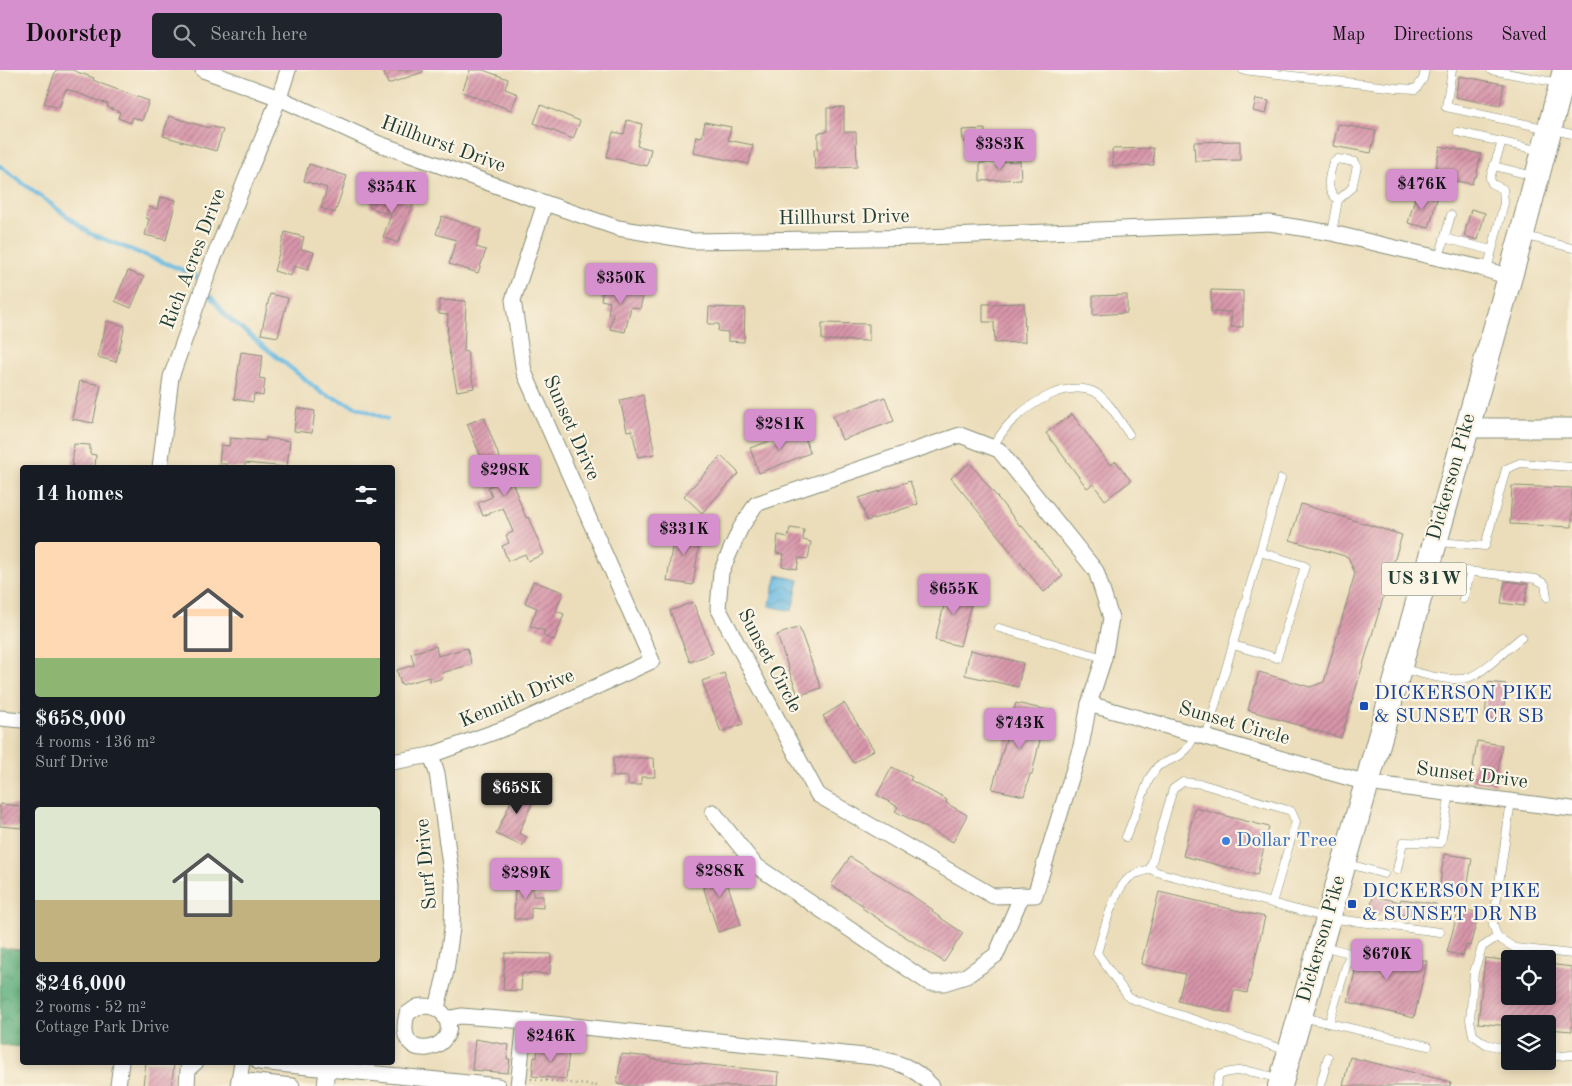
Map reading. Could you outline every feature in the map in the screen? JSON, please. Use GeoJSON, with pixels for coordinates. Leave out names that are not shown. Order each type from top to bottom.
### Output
{"type":"FeatureCollection","features":[{"type":"Feature","properties":{"kind":"main road","name":"Dickerson Pike"},"geometry":{"type":"LineString","coordinates":[[1281,1083],[1466,428],[1498,274],[1522,234],[1546,141],[1566,80]]}},
{"type":"Feature","properties":{"kind":"street","name":"Hillhurst Drive"},"geometry":{"type":"LineString","coordinates":[[203,70],[279,98],[377,144],[545,203],[618,228],[693,241],[926,236],[1270,223],[1332,233],[1498,274]]}},
{"type":"Feature","properties":{"kind":"street","name":"Rich Acres Drive"},"geometry":{"type":"LineString","coordinates":[[160,465],[171,377],[212,265],[279,98],[288,70]]}},
{"type":"Feature","properties":{"kind":"street","name":"Sunset Drive"},"geometry":{"type":"LineString","coordinates":[[545,203],[514,300],[524,372],[652,660]]}},
{"type":"Feature","properties":{"kind":"street"},"geometry":{"type":"LineString","coordinates":[[1466,428],[1572,428]]}},
{"type":"Feature","properties":{"kind":"street","name":"Sunset Circle"},"geometry":{"type":"LineString","coordinates":[[960,435],[999,450],[1096,571],[1111,618],[1104,658],[1089,704],[1081,746],[1035,895],[993,896],[818,795],[718,608],[721,572],[740,529],[756,504],[960,435]]}},
{"type":"Feature","properties":{"kind":"street","name":"Kennith Drive"},"geometry":{"type":"LineString","coordinates":[[395,761],[431,754],[511,726],[652,660]]}},
{"type":"Feature","properties":{"kind":"street","name":"Sunset Circle"},"geometry":{"type":"LineString","coordinates":[[1089,704],[1367,783]]}},
{"type":"Feature","properties":{"kind":"street"},"geometry":{"type":"LineString","coordinates":[[0,718],[20,720]]}},
{"type":"Feature","properties":{"kind":"street","name":"Surf Drive"},"geometry":{"type":"LineString","coordinates":[[431,754],[437,773],[453,886],[452,928],[442,1014]]}},
{"type":"Feature","properties":{"kind":"street","name":"Sunset Drive"},"geometry":{"type":"LineString","coordinates":[[1367,783],[1572,808]]}},
{"type":"Feature","properties":{"kind":"street"},"geometry":{"type":"LineString","coordinates":[[713,812],[755,865],[929,982],[944,982],[966,976],[996,955],[1022,895]]}},
{"type":"Feature","properties":{"kind":"street"},"geometry":{"type":"LineString","coordinates":[[442,1014],[447,1034],[438,1045],[424,1049],[417,1047],[406,1037],[400,1013],[423,1006],[430,1006],[442,1014],[874,1057],[901,1064],[920,1074],[932,1086]]}},
{"type":"Feature","properties":{"kind":"street"},"geometry":{"type":"LineString","coordinates":[[523,1082],[525,1021]]}},
{"type":"Feature","properties":{"kind":"street"},"geometry":{"type":"LineString","coordinates":[[118,1086],[121,1065]]}},
{"type":"Feature","properties":{"kind":"street"},"geometry":{"type":"LineString","coordinates":[[187,1086],[188,1070],[193,1065]]}},
{"type":"Feature","properties":{"kind":"street"},"geometry":{"type":"LineString","coordinates":[[242,1065],[239,1083],[292,1086]]}},
{"type":"Feature","properties":{"kind":"street"},"geometry":{"type":"LineString","coordinates":[[310,1065],[498,1086]]}},
{"type":"Feature","properties":{"kind":"street"},"geometry":{"type":"LineString","coordinates":[[325,1086],[327,1066]]}},
{"type":"Feature","properties":{"kind":"lane"},"geometry":{"type":"LineString","coordinates":[[1243,70],[1416,89],[1423,79],[1425,70]]}},
{"type":"Feature","properties":{"kind":"lane"},"geometry":{"type":"LineString","coordinates":[[1452,70],[1446,107],[1546,141]]}},
{"type":"Feature","properties":{"kind":"lane"},"geometry":{"type":"LineString","coordinates":[[1491,70],[1566,80]]}},
{"type":"Feature","properties":{"kind":"lane"},"geometry":{"type":"LineString","coordinates":[[1458,132],[1502,142],[1546,141],[1572,134]]}},
{"type":"Feature","properties":{"kind":"lane"},"geometry":{"type":"LineString","coordinates":[[1498,274],[1491,250],[1504,203],[1503,189],[1492,184],[1490,178],[1502,142]]}},
{"type":"Feature","properties":{"kind":"lane"},"geometry":{"type":"LineString","coordinates":[[1332,233],[1338,200],[1352,188],[1357,166],[1355,162],[1338,158],[1333,162],[1329,187],[1332,194],[1338,200]]}},
{"type":"Feature","properties":{"kind":"lane"},"geometry":{"type":"LineString","coordinates":[[1494,166],[1537,176]]}},
{"type":"Feature","properties":{"kind":"lane"},"geometry":{"type":"LineString","coordinates":[[1439,258],[1451,216]]}},
{"type":"Feature","properties":{"kind":"lane"},"geometry":{"type":"LineString","coordinates":[[1522,234],[1572,248]]}},
{"type":"Feature","properties":{"kind":"lane"},"geometry":{"type":"LineString","coordinates":[[1444,238],[1491,250]]}},
{"type":"Feature","properties":{"kind":"lane"},"geometry":{"type":"LineString","coordinates":[[992,447],[1010,423],[1034,404],[1059,391],[1077,388],[1096,393],[1104,400],[1129,434]]}},
{"type":"Feature","properties":{"kind":"lane"},"geometry":{"type":"LineString","coordinates":[[1434,542],[1485,546],[1506,469],[1520,463],[1572,467]]}},
{"type":"Feature","properties":{"kind":"lane"},"geometry":{"type":"LineString","coordinates":[[1126,837],[1150,777],[1158,766],[1179,756],[1201,735],[1233,645],[1281,479]]}},
{"type":"Feature","properties":{"kind":"lane"},"geometry":{"type":"LineString","coordinates":[[1233,645],[1277,658],[1305,566],[1260,552]]}},
{"type":"Feature","properties":{"kind":"lane"},"geometry":{"type":"LineString","coordinates":[[1428,566],[1536,579],[1545,584],[1547,597]]}},
{"type":"Feature","properties":{"kind":"lane"},"geometry":{"type":"LineString","coordinates":[[1463,598],[1471,571]]}},
{"type":"Feature","properties":{"kind":"lane"},"geometry":{"type":"LineString","coordinates":[[999,628],[1104,658]]}},
{"type":"Feature","properties":{"kind":"lane"},"geometry":{"type":"LineString","coordinates":[[1399,668],[1442,677],[1468,678],[1484,668],[1522,637]]}},
{"type":"Feature","properties":{"kind":"lane"},"geometry":{"type":"LineString","coordinates":[[1150,869],[1173,789],[1183,782],[1202,784],[1291,811],[1296,822],[1272,903]]}},
{"type":"Feature","properties":{"kind":"lane"},"geometry":{"type":"LineString","coordinates":[[1397,870],[1403,842],[1440,843],[1450,793]]}},
{"type":"Feature","properties":{"kind":"lane"},"geometry":{"type":"LineString","coordinates":[[1511,801],[1493,924],[1497,937],[1515,948],[1572,954]]}},
{"type":"Feature","properties":{"kind":"lane"},"geometry":{"type":"LineString","coordinates":[[1344,862],[1384,874]]}},
{"type":"Feature","properties":{"kind":"lane"},"geometry":{"type":"LineString","coordinates":[[1290,1051],[1129,998],[1097,953],[1116,898],[1125,880],[1134,874],[1150,869],[1328,918],[1440,932]]}},
{"type":"Feature","properties":{"kind":"lane"},"geometry":{"type":"LineString","coordinates":[[1497,937],[1482,947],[1474,972],[1470,1020],[1473,1035],[1486,1044],[1501,1048]]}},
{"type":"Feature","properties":{"kind":"lane"},"geometry":{"type":"LineString","coordinates":[[1320,946],[1350,954],[1329,1023]]}},
{"type":"Feature","properties":{"kind":"lane"},"geometry":{"type":"LineString","coordinates":[[1300,1017],[1428,1046]]}},
{"type":"Feature","properties":{"kind":"lane"},"geometry":{"type":"LineString","coordinates":[[1556,1056],[1572,1055]]}},
{"type":"Feature","properties":{"kind":"lane"},"geometry":{"type":"LineString","coordinates":[[1320,1086],[1328,1057]]}},
{"type":"Feature","properties":{"kind":"lane"},"geometry":{"type":"LineString","coordinates":[[1216,1086],[1218,1075],[1231,1070],[1243,1069],[1281,1083]]}},
{"type":"Feature","properties":{"kind":"path"},"geometry":{"type":"LineString","coordinates":[[523,1082],[600,1086]]}},
{"type":"Feature","properties":{"kind":"green space"},"geometry":{"type":"Polygon","coordinates":[[[0,948],[20,950],[20,1047],[0,1045],[0,948]]]}},
{"type":"Feature","properties":{"kind":"water"},"geometry":{"type":"Polygon","coordinates":[[[777,575],[799,580],[792,611],[769,606],[777,575]]]}},
{"type":"Feature","properties":{"kind":"building"},"geometry":{"type":"Polygon","coordinates":[[[56,70],[72,70],[94,78],[93,80],[102,84],[149,101],[142,121],[133,117],[131,123],[118,118],[120,112],[107,107],[108,104],[66,89],[59,108],[44,103],[56,70]]]}},
{"type":"Feature","properties":{"kind":"building"},"geometry":{"type":"Polygon","coordinates":[[[383,70],[423,70],[423,72],[388,84],[383,70]]]}},
{"type":"Feature","properties":{"kind":"building"},"geometry":{"type":"Polygon","coordinates":[[[470,70],[483,70],[508,79],[505,89],[518,94],[511,110],[462,92],[470,70]]]}},
{"type":"Feature","properties":{"kind":"building"},"geometry":{"type":"Polygon","coordinates":[[[1459,76],[1504,84],[1500,106],[1455,97],[1459,76]]]}},
{"type":"Feature","properties":{"kind":"building"},"geometry":{"type":"Polygon","coordinates":[[[1256,99],[1269,101],[1266,114],[1253,111],[1256,99]]]}},
{"type":"Feature","properties":{"kind":"building"},"geometry":{"type":"Polygon","coordinates":[[[541,105],[580,121],[573,139],[534,123],[541,105]]]}},
{"type":"Feature","properties":{"kind":"building"},"geometry":{"type":"Polygon","coordinates":[[[844,107],[844,132],[856,132],[857,167],[815,169],[814,149],[818,149],[818,133],[827,132],[827,108],[844,107]]]}},
{"type":"Feature","properties":{"kind":"building"},"geometry":{"type":"Polygon","coordinates":[[[169,116],[209,128],[210,126],[223,130],[216,151],[163,136],[169,116]]]}},
{"type":"Feature","properties":{"kind":"building"},"geometry":{"type":"Polygon","coordinates":[[[627,120],[642,124],[637,146],[651,149],[647,166],[607,157],[613,132],[624,134],[627,120]]]}},
{"type":"Feature","properties":{"kind":"building"},"geometry":{"type":"Polygon","coordinates":[[[705,122],[731,127],[728,140],[753,145],[749,164],[693,153],[696,136],[702,137],[705,122]]]}},
{"type":"Feature","properties":{"kind":"building"},"geometry":{"type":"Polygon","coordinates":[[[1338,124],[1376,131],[1371,153],[1333,146],[1338,124]]]}},
{"type":"Feature","properties":{"kind":"building"},"geometry":{"type":"Polygon","coordinates":[[[985,129],[985,141],[963,142],[962,130],[985,129]]]}},
{"type":"Feature","properties":{"kind":"building"},"geometry":{"type":"Polygon","coordinates":[[[1240,141],[1240,160],[1195,161],[1194,142],[1240,141]]]}},
{"type":"Feature","properties":{"kind":"building"},"geometry":{"type":"Polygon","coordinates":[[[1440,146],[1481,154],[1476,177],[1474,177],[1472,184],[1434,177],[1440,146]]]}},
{"type":"Feature","properties":{"kind":"building"},"geometry":{"type":"Polygon","coordinates":[[[1153,148],[1154,165],[1113,166],[1112,149],[1153,148]]]}},
{"type":"Feature","properties":{"kind":"building"},"geometry":{"type":"Polygon","coordinates":[[[1020,161],[1021,179],[980,181],[980,163],[1020,161]]]}},
{"type":"Feature","properties":{"kind":"building"},"geometry":{"type":"Polygon","coordinates":[[[309,164],[347,176],[335,213],[321,208],[327,188],[304,181],[309,164]]]}},
{"type":"Feature","properties":{"kind":"building"},"geometry":{"type":"Polygon","coordinates":[[[375,190],[413,204],[398,243],[383,237],[391,215],[369,207],[375,190]]]}},
{"type":"Feature","properties":{"kind":"building"},"geometry":{"type":"Polygon","coordinates":[[[1416,194],[1437,199],[1429,228],[1408,223],[1416,194]]]}},
{"type":"Feature","properties":{"kind":"building"},"geometry":{"type":"Polygon","coordinates":[[[160,197],[176,200],[166,240],[145,235],[149,219],[146,218],[149,207],[157,209],[160,197]]]}},
{"type":"Feature","properties":{"kind":"building"},"geometry":{"type":"Polygon","coordinates":[[[1471,209],[1485,213],[1478,240],[1464,236],[1471,209]]]}},
{"type":"Feature","properties":{"kind":"building"},"geometry":{"type":"Polygon","coordinates":[[[442,216],[481,229],[476,247],[486,250],[478,273],[449,264],[456,240],[436,234],[442,216]]]}},
{"type":"Feature","properties":{"kind":"building"},"geometry":{"type":"Polygon","coordinates":[[[285,232],[304,237],[301,249],[314,252],[308,270],[294,266],[291,276],[274,271],[285,232]]]}},
{"type":"Feature","properties":{"kind":"building"},"geometry":{"type":"Polygon","coordinates":[[[128,271],[144,277],[131,308],[115,301],[128,271]]]}},
{"type":"Feature","properties":{"kind":"building"},"geometry":{"type":"Polygon","coordinates":[[[604,284],[644,292],[640,309],[631,307],[625,332],[610,329],[613,314],[608,313],[610,302],[601,300],[604,284]]]}},
{"type":"Feature","properties":{"kind":"building"},"geometry":{"type":"Polygon","coordinates":[[[1211,290],[1243,291],[1243,327],[1231,327],[1231,312],[1211,312],[1211,290]]]}},
{"type":"Feature","properties":{"kind":"building"},"geometry":{"type":"Polygon","coordinates":[[[270,294],[288,298],[278,337],[261,334],[270,294]]]}},
{"type":"Feature","properties":{"kind":"building"},"geometry":{"type":"Polygon","coordinates":[[[1127,295],[1127,313],[1093,315],[1093,296],[1127,295]]]}},
{"type":"Feature","properties":{"kind":"building"},"geometry":{"type":"Polygon","coordinates":[[[439,300],[466,301],[464,352],[467,351],[474,388],[457,391],[447,341],[448,315],[439,314],[439,300]]]}},
{"type":"Feature","properties":{"kind":"building"},"geometry":{"type":"Polygon","coordinates":[[[1024,303],[1025,342],[995,343],[994,322],[983,322],[983,304],[1024,303]]]}},
{"type":"Feature","properties":{"kind":"building"},"geometry":{"type":"Polygon","coordinates":[[[709,307],[745,308],[744,342],[728,341],[728,332],[718,331],[719,324],[708,324],[709,307]]]}},
{"type":"Feature","properties":{"kind":"building"},"geometry":{"type":"Polygon","coordinates":[[[107,321],[125,326],[116,362],[98,357],[107,321]]]}},
{"type":"Feature","properties":{"kind":"building"},"geometry":{"type":"Polygon","coordinates":[[[822,323],[869,324],[869,341],[822,340],[822,323]]]}},
{"type":"Feature","properties":{"kind":"building"},"geometry":{"type":"Polygon","coordinates":[[[241,352],[263,355],[259,378],[265,379],[263,396],[254,394],[253,402],[234,399],[241,352]]]}},
{"type":"Feature","properties":{"kind":"building"},"geometry":{"type":"Polygon","coordinates":[[[80,381],[101,385],[93,423],[72,419],[80,381]]]}},
{"type":"Feature","properties":{"kind":"building"},"geometry":{"type":"Polygon","coordinates":[[[643,395],[655,454],[638,457],[632,430],[627,431],[620,400],[643,395]]]}},
{"type":"Feature","properties":{"kind":"building"},"geometry":{"type":"Polygon","coordinates":[[[885,397],[894,421],[842,440],[833,416],[885,397]]]}},
{"type":"Feature","properties":{"kind":"building"},"geometry":{"type":"Polygon","coordinates":[[[297,408],[315,411],[312,433],[294,431],[297,408]]]}},
{"type":"Feature","properties":{"kind":"building"},"geometry":{"type":"Polygon","coordinates":[[[1072,414],[1110,465],[1116,461],[1131,481],[1105,500],[1093,484],[1087,488],[1046,433],[1072,414]]]}},
{"type":"Feature","properties":{"kind":"building"},"geometry":{"type":"Polygon","coordinates":[[[484,417],[503,467],[506,466],[526,518],[528,517],[544,554],[528,561],[525,554],[508,561],[502,546],[509,543],[506,535],[513,532],[503,508],[483,516],[478,503],[492,497],[488,487],[493,485],[467,424],[484,417]]]}},
{"type":"Feature","properties":{"kind":"building"},"geometry":{"type":"Polygon","coordinates":[[[802,430],[810,453],[759,473],[750,448],[802,430]]]}},
{"type":"Feature","properties":{"kind":"building"},"geometry":{"type":"Polygon","coordinates":[[[230,438],[266,441],[266,438],[290,441],[287,465],[219,464],[221,445],[229,446],[230,438]]]}},
{"type":"Feature","properties":{"kind":"building"},"geometry":{"type":"Polygon","coordinates":[[[74,444],[90,445],[90,454],[96,455],[95,465],[72,465],[74,444]]]}},
{"type":"Feature","properties":{"kind":"building"},"geometry":{"type":"Polygon","coordinates":[[[721,456],[739,473],[702,513],[684,496],[721,456]]]}},
{"type":"Feature","properties":{"kind":"building"},"geometry":{"type":"Polygon","coordinates":[[[970,463],[1063,576],[1044,592],[951,478],[970,463]]]}},
{"type":"Feature","properties":{"kind":"building"},"geometry":{"type":"Polygon","coordinates":[[[910,481],[918,504],[867,521],[859,498],[910,481]]]}},
{"type":"Feature","properties":{"kind":"building"},"geometry":{"type":"Polygon","coordinates":[[[1512,486],[1572,488],[1572,527],[1510,524],[1512,486]]]}},
{"type":"Feature","properties":{"kind":"building"},"geometry":{"type":"Polygon","coordinates":[[[1301,504],[1402,535],[1341,738],[1248,710],[1259,672],[1310,687],[1324,682],[1355,573],[1348,557],[1290,540],[1301,504]]]}},
{"type":"Feature","properties":{"kind":"building"},"geometry":{"type":"Polygon","coordinates":[[[675,527],[701,531],[693,585],[667,581],[675,527]]]}},
{"type":"Feature","properties":{"kind":"building"},"geometry":{"type":"Polygon","coordinates":[[[790,528],[804,530],[803,540],[811,542],[808,559],[799,558],[797,569],[782,566],[784,554],[776,553],[778,535],[788,537],[790,528]]]}},
{"type":"Feature","properties":{"kind":"building"},"geometry":{"type":"Polygon","coordinates":[[[533,581],[563,592],[556,611],[564,614],[554,640],[543,636],[545,631],[530,626],[537,608],[525,603],[533,581]]]}},
{"type":"Feature","properties":{"kind":"building"},"geometry":{"type":"Polygon","coordinates":[[[1505,581],[1528,584],[1524,606],[1501,603],[1505,581]]]}},
{"type":"Feature","properties":{"kind":"building"},"geometry":{"type":"Polygon","coordinates":[[[949,587],[974,593],[960,646],[935,640],[949,587]]]}},
{"type":"Feature","properties":{"kind":"building"},"geometry":{"type":"Polygon","coordinates":[[[693,602],[713,653],[690,662],[670,611],[693,602]]]}},
{"type":"Feature","properties":{"kind":"building"},"geometry":{"type":"Polygon","coordinates":[[[799,627],[821,688],[798,696],[777,635],[799,627]]]}},
{"type":"Feature","properties":{"kind":"building"},"geometry":{"type":"Polygon","coordinates":[[[436,646],[438,656],[467,648],[472,664],[442,673],[443,678],[430,682],[429,677],[401,685],[397,670],[414,665],[411,653],[436,646]]]}},
{"type":"Feature","properties":{"kind":"building"},"geometry":{"type":"Polygon","coordinates":[[[970,650],[1023,663],[1018,687],[965,675],[970,650]]]}},
{"type":"Feature","properties":{"kind":"building"},"geometry":{"type":"Polygon","coordinates":[[[724,673],[743,724],[721,732],[702,681],[724,673]]]}},
{"type":"Feature","properties":{"kind":"building"},"geometry":{"type":"Polygon","coordinates":[[[1488,682],[1506,684],[1503,720],[1485,718],[1488,682]]]}},
{"type":"Feature","properties":{"kind":"building"},"geometry":{"type":"Polygon","coordinates":[[[844,703],[874,750],[853,763],[823,716],[844,703]]]}},
{"type":"Feature","properties":{"kind":"building"},"geometry":{"type":"Polygon","coordinates":[[[1016,703],[1047,710],[1032,774],[1030,774],[1024,796],[992,789],[1016,703]]]}},
{"type":"Feature","properties":{"kind":"building"},"geometry":{"type":"Polygon","coordinates":[[[1477,741],[1502,745],[1496,784],[1471,781],[1477,741]]]}},
{"type":"Feature","properties":{"kind":"building"},"geometry":{"type":"Polygon","coordinates":[[[613,758],[654,758],[655,777],[641,777],[641,785],[628,785],[628,776],[613,777],[613,758]]]}},
{"type":"Feature","properties":{"kind":"building"},"geometry":{"type":"Polygon","coordinates":[[[892,767],[912,777],[910,780],[947,800],[946,803],[967,815],[953,842],[895,811],[898,807],[877,795],[892,767]]]}},
{"type":"Feature","properties":{"kind":"building"},"geometry":{"type":"Polygon","coordinates":[[[519,784],[537,792],[519,833],[527,837],[522,846],[496,834],[519,784]]]}},
{"type":"Feature","properties":{"kind":"building"},"geometry":{"type":"Polygon","coordinates":[[[0,804],[20,806],[20,828],[0,826],[0,804]]]}},
{"type":"Feature","properties":{"kind":"building","name":"Dollar Tree"},"geometry":{"type":"Polygon","coordinates":[[[1195,808],[1269,827],[1257,875],[1183,856],[1195,808]]]}},
{"type":"Feature","properties":{"kind":"building"},"geometry":{"type":"Polygon","coordinates":[[[1444,854],[1472,858],[1466,895],[1439,891],[1444,854]]]}},
{"type":"Feature","properties":{"kind":"building"},"geometry":{"type":"Polygon","coordinates":[[[850,857],[904,890],[963,933],[944,962],[862,908],[864,906],[831,885],[850,857]]]}},
{"type":"Feature","properties":{"kind":"building"},"geometry":{"type":"Polygon","coordinates":[[[721,864],[741,925],[718,932],[698,871],[721,864]]]}},
{"type":"Feature","properties":{"kind":"building"},"geometry":{"type":"Polygon","coordinates":[[[515,881],[533,881],[533,896],[543,896],[543,908],[531,907],[531,919],[514,919],[515,881]]]}},
{"type":"Feature","properties":{"kind":"building"},"geometry":{"type":"Polygon","coordinates":[[[1159,892],[1265,917],[1247,993],[1234,990],[1229,1013],[1178,1001],[1185,974],[1141,964],[1159,892]]]}},
{"type":"Feature","properties":{"kind":"building"},"geometry":{"type":"Polygon","coordinates":[[[1373,896],[1400,902],[1401,899],[1436,904],[1433,919],[1395,913],[1395,916],[1370,910],[1373,896]]]}},
{"type":"Feature","properties":{"kind":"building"},"geometry":{"type":"Polygon","coordinates":[[[1459,908],[1479,913],[1470,946],[1466,945],[1463,956],[1447,952],[1459,908]]]}},
{"type":"Feature","properties":{"kind":"building"},"geometry":{"type":"Polygon","coordinates":[[[1361,945],[1427,961],[1414,1018],[1348,1002],[1361,945]]]}},
{"type":"Feature","properties":{"kind":"building"},"geometry":{"type":"Polygon","coordinates":[[[505,953],[551,954],[550,974],[522,973],[521,991],[503,990],[505,953]]]}},
{"type":"Feature","properties":{"kind":"building"},"geometry":{"type":"Polygon","coordinates":[[[1485,958],[1501,960],[1501,1005],[1556,1005],[1556,965],[1572,967],[1572,1031],[1556,1030],[1556,1015],[1501,1015],[1501,1025],[1478,1023],[1485,958]]]}},
{"type":"Feature","properties":{"kind":"building"},"geometry":{"type":"Polygon","coordinates":[[[475,1039],[509,1045],[508,1073],[472,1070],[475,1039]]]}},
{"type":"Feature","properties":{"kind":"building"},"geometry":{"type":"Polygon","coordinates":[[[538,1045],[569,1051],[566,1079],[532,1076],[534,1057],[537,1058],[538,1045]]]}},
{"type":"Feature","properties":{"kind":"building"},"geometry":{"type":"Polygon","coordinates":[[[621,1054],[651,1057],[651,1059],[779,1072],[778,1086],[632,1086],[617,1084],[621,1054]]]}},
{"type":"Feature","properties":{"kind":"building"},"geometry":{"type":"Polygon","coordinates":[[[1350,1057],[1451,1082],[1450,1086],[1343,1086],[1350,1057]]]}},
{"type":"Feature","properties":{"kind":"building"},"geometry":{"type":"Polygon","coordinates":[[[146,1065],[174,1065],[172,1086],[143,1086],[146,1065]]]}},
{"type":"Feature","properties":{"kind":"waterway"},"geometry":{"type":"LineString","coordinates":[[0,166],[91,234],[193,274],[196,277]]}},
{"type":"Feature","properties":{"kind":"waterway"},"geometry":{"type":"LineString","coordinates":[[211,297],[227,317],[322,393],[387,419]]}},
{"type":"Feature","properties":{"kind":"place","name":"DICKERSON PIKE & SUNSET CR SB"},"geometry":{"type":"Point","coordinates":[1364,706]}},
{"type":"Feature","properties":{"kind":"place","name":"Dollar Tree"},"geometry":{"type":"Point","coordinates":[1226,841]}},
{"type":"Feature","properties":{"kind":"place","name":"DICKERSON PIKE & SUNSET DR NB"},"geometry":{"type":"Point","coordinates":[1352,904]}}]}
